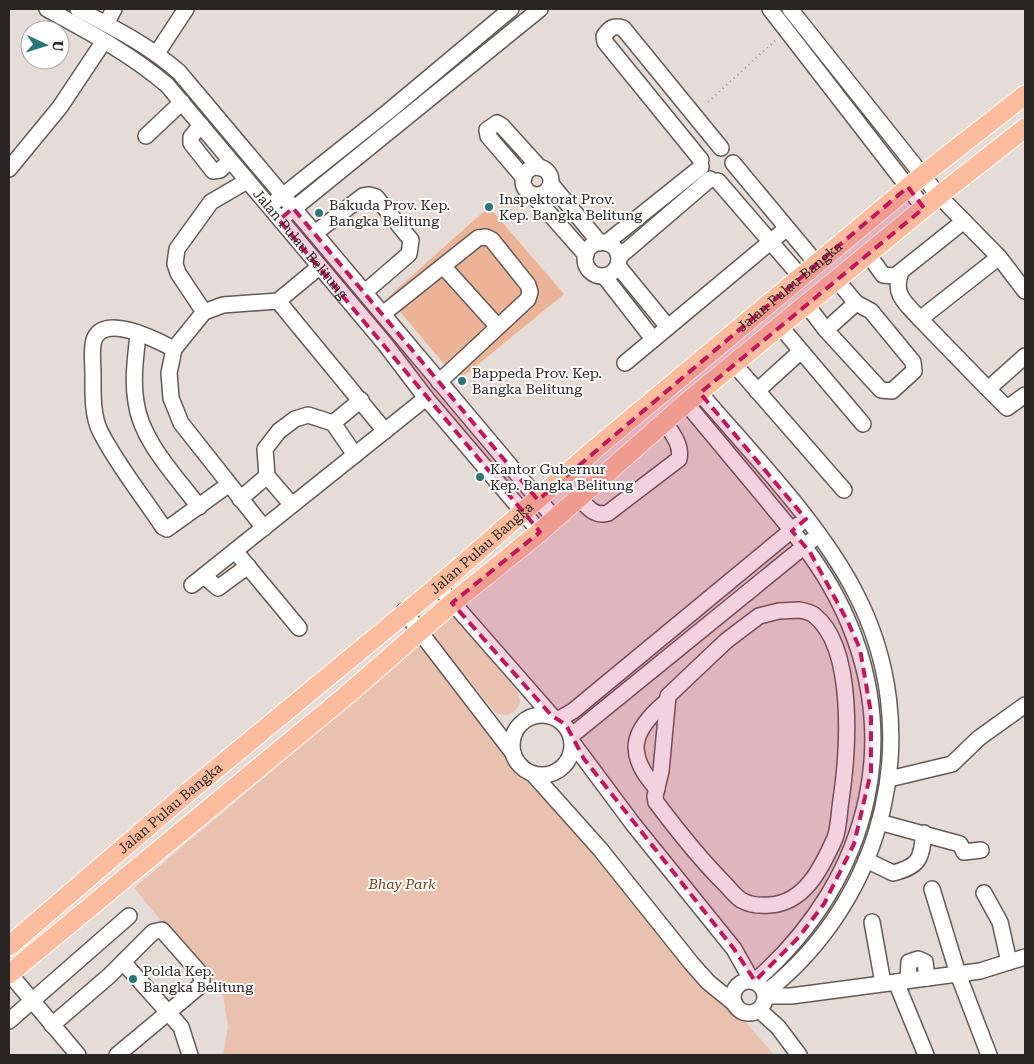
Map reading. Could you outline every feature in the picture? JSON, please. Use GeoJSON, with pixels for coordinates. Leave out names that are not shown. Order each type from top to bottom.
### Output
{"type":"FeatureCollection","features":[{"type":"Feature","properties":{"kind":"main road","name":"Jalan Pulau Bangka"},"geometry":{"type":"LineString","coordinates":[[9,946],[187,793],[404,611],[438,586],[908,187],[1025,95]]}},
{"type":"Feature","properties":{"kind":"main road","name":"Jalan Pulau Bangka"},"geometry":{"type":"LineString","coordinates":[[9,974],[420,632],[452,603],[540,532],[693,398],[836,279],[1025,128]]}},
{"type":"Feature","properties":{"kind":"street","name":"Jalan Pulau Belitung"},"geometry":{"type":"LineString","coordinates":[[48,9],[147,68],[182,102],[268,207],[385,344],[426,398],[531,506]]}},
{"type":"Feature","properties":{"kind":"street","name":"Jalan Pulau Belitung"},"geometry":{"type":"LineString","coordinates":[[78,9],[158,53],[180,72],[440,382],[531,506]]}},
{"type":"Feature","properties":{"kind":"street"},"geometry":{"type":"LineString","coordinates":[[106,24],[114,9]]}},
{"type":"Feature","properties":{"kind":"street"},"geometry":{"type":"LineString","coordinates":[[158,53],[186,9]]}},
{"type":"Feature","properties":{"kind":"street"},"geometry":{"type":"LineString","coordinates":[[175,27],[197,9]]}},
{"type":"Feature","properties":{"kind":"street"},"geometry":{"type":"LineString","coordinates":[[268,207],[389,112],[511,9]]}},
{"type":"Feature","properties":{"kind":"street"},"geometry":{"type":"LineString","coordinates":[[279,220],[540,9]]}},
{"type":"Feature","properties":{"kind":"street"},"geometry":{"type":"LineString","coordinates":[[770,9],[924,208]]}},
{"type":"Feature","properties":{"kind":"street"},"geometry":{"type":"LineString","coordinates":[[790,9],[939,196],[998,257],[1025,291]]}},
{"type":"Feature","properties":{"kind":"street"},"geometry":{"type":"LineString","coordinates":[[801,278],[714,180],[703,173],[701,164],[605,42],[604,36],[610,28],[617,26],[623,28],[721,148],[731,156],[733,163],[817,264]]}},
{"type":"Feature","properties":{"kind":"street"},"geometry":{"type":"LineString","coordinates":[[9,169],[60,107],[104,41]]}},
{"type":"Feature","properties":{"kind":"street"},"geometry":{"type":"LineString","coordinates":[[146,136],[182,102]]}},
{"type":"Feature","properties":{"kind":"street"},"geometry":{"type":"LineString","coordinates":[[668,327],[618,262],[617,250],[603,243],[551,184],[549,174],[540,168],[502,126],[497,123],[487,130],[488,136],[524,178],[525,188],[586,255],[588,268],[598,276],[610,274],[618,262],[714,180],[730,175],[733,163]]}},
{"type":"Feature","properties":{"kind":"street"},"geometry":{"type":"LineString","coordinates":[[586,255],[589,249],[603,243],[701,164],[708,150],[721,148]]}},
{"type":"Feature","properties":{"kind":"street"},"geometry":{"type":"LineString","coordinates":[[524,178],[530,170],[540,168]]}},
{"type":"Feature","properties":{"kind":"street"},"geometry":{"type":"LineString","coordinates":[[204,312],[178,273],[175,264],[177,249],[211,202],[247,181]]}},
{"type":"Feature","properties":{"kind":"street"},"geometry":{"type":"LineString","coordinates":[[533,195],[544,194],[551,184]]}},
{"type":"Feature","properties":{"kind":"street"},"geometry":{"type":"LineString","coordinates":[[315,234],[363,196],[376,197],[411,240],[412,248],[409,254],[365,292]]}},
{"type":"Feature","properties":{"kind":"street"},"geometry":{"type":"LineString","coordinates":[[868,254],[883,275],[895,276],[964,221]]}},
{"type":"Feature","properties":{"kind":"street"},"geometry":{"type":"LineString","coordinates":[[625,363],[787,228]]}},
{"type":"Feature","properties":{"kind":"street"},"geometry":{"type":"LineString","coordinates":[[384,313],[478,238],[486,237],[492,240],[528,285],[530,292],[528,299],[440,382]]}},
{"type":"Feature","properties":{"kind":"street"},"geometry":{"type":"LineString","coordinates":[[920,320],[998,257]]}},
{"type":"Feature","properties":{"kind":"street"},"geometry":{"type":"LineString","coordinates":[[443,266],[498,327]]}},
{"type":"Feature","properties":{"kind":"street"},"geometry":{"type":"LineString","coordinates":[[264,528],[228,485],[181,423],[171,398],[169,374],[174,348],[204,312],[223,305],[278,301],[319,267]]}},
{"type":"Feature","properties":{"kind":"street"},"geometry":{"type":"LineString","coordinates":[[901,272],[897,284],[898,293],[920,320],[1007,408],[1025,395]]}},
{"type":"Feature","properties":{"kind":"street"},"geometry":{"type":"LineString","coordinates":[[604,276],[654,339]]}},
{"type":"Feature","properties":{"kind":"street"},"geometry":{"type":"LineString","coordinates":[[806,304],[826,330],[881,390],[892,391],[914,371],[913,362],[871,311],[856,303],[836,279]]}},
{"type":"Feature","properties":{"kind":"street"},"geometry":{"type":"LineString","coordinates":[[278,301],[385,431]]}},
{"type":"Feature","properties":{"kind":"street"},"geometry":{"type":"LineString","coordinates":[[826,330],[856,303]]}},
{"type":"Feature","properties":{"kind":"street"},"geometry":{"type":"LineString","coordinates":[[780,326],[863,424]]}},
{"type":"Feature","properties":{"kind":"street"},"geometry":{"type":"LineString","coordinates":[[174,348],[118,327],[108,328],[99,332],[94,339],[94,397],[99,428],[163,527],[167,529],[228,485]]}},
{"type":"Feature","properties":{"kind":"street"},"geometry":{"type":"LineString","coordinates":[[138,333],[134,382],[136,404],[143,428],[199,507]]}},
{"type":"Feature","properties":{"kind":"street"},"geometry":{"type":"LineString","coordinates":[[757,391],[801,351]]}},
{"type":"Feature","properties":{"kind":"street"},"geometry":{"type":"LineString","coordinates":[[988,389],[1023,362]]}},
{"type":"Feature","properties":{"kind":"street"},"geometry":{"type":"LineString","coordinates":[[734,364],[844,490]]}},
{"type":"Feature","properties":{"kind":"street"},"geometry":{"type":"LineString","coordinates":[[248,566],[218,588],[198,581],[426,398]]}},
{"type":"Feature","properties":{"kind":"street"},"geometry":{"type":"LineString","coordinates":[[693,398],[806,519],[819,535],[856,593],[879,654],[887,685],[892,720],[889,779],[879,822],[866,860],[852,888],[825,931],[794,970],[766,994]]}},
{"type":"Feature","properties":{"kind":"street"},"geometry":{"type":"LineString","coordinates":[[693,398],[805,546],[831,588],[860,649],[872,713],[872,764],[865,807],[854,844],[840,876],[799,937],[753,981],[746,981],[737,986],[733,994],[735,1004]]}},
{"type":"Feature","properties":{"kind":"street"},"geometry":{"type":"LineString","coordinates":[[334,423],[361,400]]}},
{"type":"Feature","properties":{"kind":"street"},"geometry":{"type":"LineString","coordinates":[[292,505],[267,476],[265,449],[279,431],[295,419],[308,415],[334,423],[355,455]]}},
{"type":"Feature","properties":{"kind":"street"},"geometry":{"type":"LineString","coordinates":[[578,498],[594,513],[601,515],[608,513],[679,459],[681,451],[679,445],[665,422]]}},
{"type":"Feature","properties":{"kind":"street"},"geometry":{"type":"LineString","coordinates":[[240,499],[267,476]]}},
{"type":"Feature","properties":{"kind":"street"},"geometry":{"type":"LineString","coordinates":[[531,506],[555,519]]}},
{"type":"Feature","properties":{"kind":"street"},"geometry":{"type":"LineString","coordinates":[[531,506],[540,532]]}},
{"type":"Feature","properties":{"kind":"street"},"geometry":{"type":"LineString","coordinates":[[513,754],[513,736],[518,725],[533,716],[555,717],[573,711],[806,519]]}},
{"type":"Feature","properties":{"kind":"street"},"geometry":{"type":"LineString","coordinates":[[533,774],[545,775],[561,768],[571,754],[572,739],[659,665],[819,535]]}},
{"type":"Feature","properties":{"kind":"street"},"geometry":{"type":"LineString","coordinates":[[236,551],[299,628]]}},
{"type":"Feature","properties":{"kind":"street"},"geometry":{"type":"LineString","coordinates":[[404,611],[522,768],[533,774],[600,849],[708,982],[744,1012],[750,1013],[759,1010],[765,1002],[766,994],[763,987],[753,981],[734,949],[633,824],[572,739],[566,725],[555,717],[438,586]]}},
{"type":"Feature","properties":{"kind":"street"},"geometry":{"type":"LineString","coordinates":[[656,789],[642,772],[637,762],[636,746],[643,725],[666,702],[675,687],[726,641],[759,616],[779,611],[799,610],[813,614],[824,626],[834,646],[843,682],[848,724],[845,764],[835,836],[808,887],[795,899],[781,904],[753,905],[740,899],[714,873],[656,802],[656,789],[661,771],[666,702]]}},
{"type":"Feature","properties":{"kind":"street"},"geometry":{"type":"LineString","coordinates":[[647,650],[675,687]]}},
{"type":"Feature","properties":{"kind":"street"},"geometry":{"type":"LineString","coordinates":[[889,779],[952,764],[979,738],[1025,705]]}},
{"type":"Feature","properties":{"kind":"street"},"geometry":{"type":"LineString","coordinates":[[845,764],[872,764]]}},
{"type":"Feature","properties":{"kind":"street"},"geometry":{"type":"LineString","coordinates":[[879,822],[961,844],[964,852],[981,850]]}},
{"type":"Feature","properties":{"kind":"street"},"geometry":{"type":"LineString","coordinates":[[866,860],[893,873],[912,866],[922,855],[924,833]]}},
{"type":"Feature","properties":{"kind":"street"},"geometry":{"type":"LineString","coordinates":[[932,889],[958,974],[989,1055]]}},
{"type":"Feature","properties":{"kind":"street"},"geometry":{"type":"LineString","coordinates":[[984,892],[1000,922],[1009,962]]}},
{"type":"Feature","properties":{"kind":"street"},"geometry":{"type":"LineString","coordinates":[[9,1021],[129,916]]}},
{"type":"Feature","properties":{"kind":"street"},"geometry":{"type":"LineString","coordinates":[[872,922],[926,1055]]}},
{"type":"Feature","properties":{"kind":"street"},"geometry":{"type":"LineString","coordinates":[[52,1025],[157,929],[162,930],[199,972],[202,980],[201,985],[117,1055]]}},
{"type":"Feature","properties":{"kind":"street"},"geometry":{"type":"LineString","coordinates":[[766,994],[791,996],[980,971],[1025,957]]}},
{"type":"Feature","properties":{"kind":"street"},"geometry":{"type":"LineString","coordinates":[[123,962],[181,1027],[190,1055]]}},
{"type":"Feature","properties":{"kind":"street"},"geometry":{"type":"LineString","coordinates":[[9,974],[78,1055]]}},
{"type":"Feature","properties":{"kind":"street"},"geometry":{"type":"LineString","coordinates":[[759,1010],[778,1026],[799,1055]]}},
{"type":"Feature","properties":{"kind":"path"},"geometry":{"type":"LineString","coordinates":[[708,102],[787,29]]}},
{"type":"Feature","properties":{"kind":"highlighted area"},"geometry":{"type":"Polygon","coordinates":[[[908,187],[924,208],[700,393],[806,519],[792,531],[810,552],[848,622],[860,649],[871,713],[871,772],[854,844],[824,904],[799,937],[755,981],[734,949],[584,759],[566,725],[551,715],[452,603],[540,532],[279,220],[293,208],[538,500],[908,187]]]}},
{"type":"Feature","properties":{"kind":"green space"},"geometry":{"type":"Polygon","coordinates":[[[452,614],[518,692],[520,702],[511,714],[496,713],[429,632],[452,614]]]}},
{"type":"Feature","properties":{"kind":"green space","name":"Bhay Park"},"geometry":{"type":"Polygon","coordinates":[[[421,644],[774,1055],[223,1055],[228,1027],[223,996],[134,888],[421,644]]]}},
{"type":"Feature","properties":{"kind":"building"},"geometry":{"type":"Polygon","coordinates":[[[489,207],[564,294],[458,381],[388,297],[489,207]]]}},
{"type":"Feature","properties":{"kind":"place","name":"Inspektorat Prov. Kep. Bangka Belitung"},"geometry":{"type":"Point","coordinates":[489,207]}},
{"type":"Feature","properties":{"kind":"place","name":"Bakuda Prov. Kep. Bangka Belitung"},"geometry":{"type":"Point","coordinates":[319,213]}},
{"type":"Feature","properties":{"kind":"place","name":"Bappeda Prov. Kep. Bangka Belitung"},"geometry":{"type":"Point","coordinates":[462,381]}},
{"type":"Feature","properties":{"kind":"place","name":"Kantor Gubernur Kep. Bangka Belitung"},"geometry":{"type":"Point","coordinates":[480,477]}},
{"type":"Feature","properties":{"kind":"place","name":"Polda Kep. Bangka Belitung"},"geometry":{"type":"Point","coordinates":[133,979]}}]}
